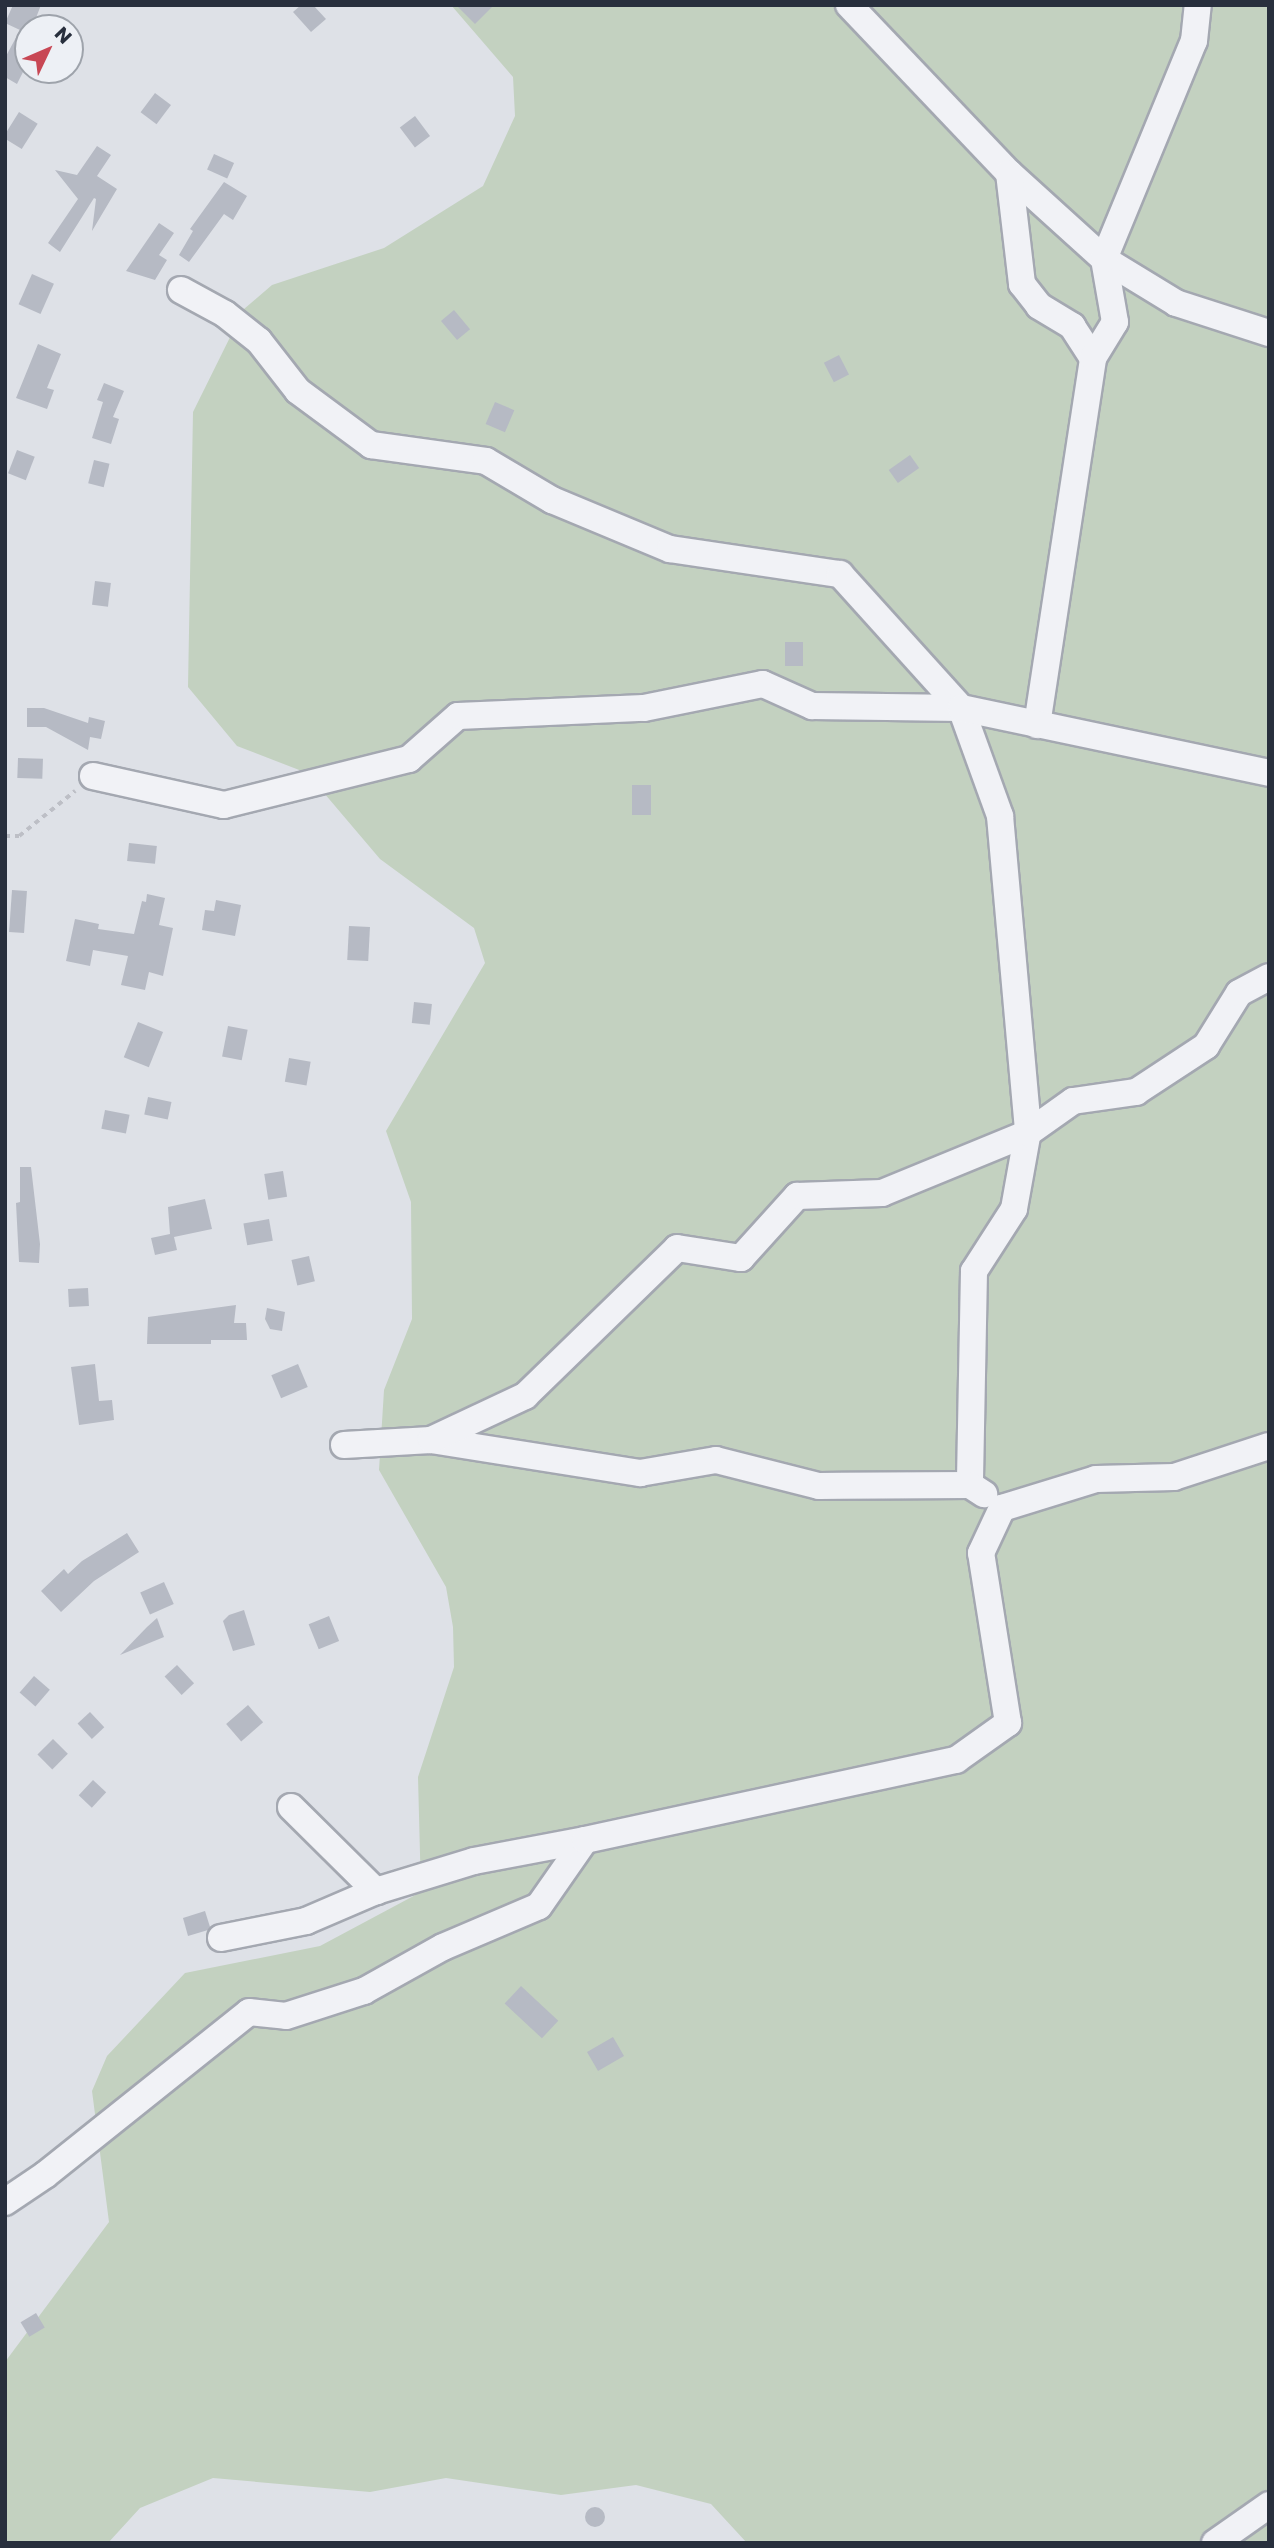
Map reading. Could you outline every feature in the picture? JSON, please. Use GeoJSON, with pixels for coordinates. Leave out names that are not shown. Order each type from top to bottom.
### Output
{"type":"FeatureCollection","features":[{"type":"Feature","properties":{"kind":"street"},"geometry":{"type":"LineString","coordinates":[[849,5],[1009,173],[1104,258],[1176,303],[1269,333]]}},
{"type":"Feature","properties":{"kind":"street"},"geometry":{"type":"LineString","coordinates":[[1037,725],[1093,358],[1115,322],[1104,258],[1194,41],[1198,5]]}},
{"type":"Feature","properties":{"kind":"street"},"geometry":{"type":"LineString","coordinates":[[1009,173],[1021,284],[1040,306],[1072,326],[1093,358]]}},
{"type":"Feature","properties":{"kind":"street"},"geometry":{"type":"LineString","coordinates":[[181,290],[225,314],[259,341],[275,366],[298,391],[371,445],[486,461],[552,500],[670,549],[840,575],[961,708],[1000,816],[1028,1133],[1014,1209],[974,1271],[970,1485]]}},
{"type":"Feature","properties":{"kind":"street"},"geometry":{"type":"LineString","coordinates":[[93,776],[224,805],[409,759],[458,716],[644,708],[763,684],[812,706],[961,708],[1269,773]]}},
{"type":"Feature","properties":{"kind":"street"},"geometry":{"type":"LineString","coordinates":[[430,1440],[525,1396],[677,1248],[741,1258],[797,1196],[882,1193],[1028,1133],[1073,1101],[1136,1092],[1206,1046],[1239,993],[1269,977]]}},
{"type":"Feature","properties":{"kind":"street"},"geometry":{"type":"LineString","coordinates":[[344,1445],[430,1440],[640,1473],[716,1460],[819,1486],[970,1485],[1002,1508]]}},
{"type":"Feature","properties":{"kind":"street"},"geometry":{"type":"LineString","coordinates":[[221,1938],[306,1921],[376,1891],[474,1861],[585,1840],[956,1760],[1008,1723],[981,1553],[1002,1508],[1096,1479],[1174,1477],[1269,1446]]}},
{"type":"Feature","properties":{"kind":"street"},"geometry":{"type":"LineString","coordinates":[[291,1807],[376,1891]]}},
{"type":"Feature","properties":{"kind":"street"},"geometry":{"type":"LineString","coordinates":[[5,2202],[46,2175],[249,2012],[286,2016],[364,1991],[443,1947],[539,1906],[585,1840]]}},
{"type":"Feature","properties":{"kind":"street"},"geometry":{"type":"LineString","coordinates":[[1215,2543],[1269,2505]]}},
{"type":"Feature","properties":{"kind":"path"},"geometry":{"type":"LineString","coordinates":[[5,835],[19,836],[93,776]]}},
{"type":"Feature","properties":{"kind":"green space"},"geometry":{"type":"Polygon","coordinates":[[[451,5],[1269,5],[1269,2543],[747,2543],[711,2504],[636,2485],[561,2495],[446,2478],[370,2492],[213,2478],[140,2508],[108,2543],[5,2543],[5,2362],[109,2222],[92,2091],[107,2056],[185,1973],[320,1946],[421,1892],[418,1777],[454,1667],[453,1627],[446,1587],[379,1470],[384,1390],[412,1319],[411,1202],[386,1131],[485,963],[474,928],[380,859],[307,773],[237,746],[188,687],[193,412],[244,309],[272,285],[384,248],[483,186],[515,116],[513,77],[451,5]]]}},
{"type":"Feature","properties":{"kind":"building"},"geometry":{"type":"Polygon","coordinates":[[[13,5],[41,5],[37,14],[14,14],[14,27],[5,23],[13,5]]]}},
{"type":"Feature","properties":{"kind":"building"},"geometry":{"type":"Polygon","coordinates":[[[301,5],[313,5],[326,19],[311,32],[293,12],[301,5]]]}},
{"type":"Feature","properties":{"kind":"building"},"geometry":{"type":"Polygon","coordinates":[[[456,5],[494,5],[475,24],[456,5]]]}},
{"type":"Feature","properties":{"kind":"building"},"geometry":{"type":"Polygon","coordinates":[[[14,41],[14,82],[5,77],[5,58],[14,41]]]}},
{"type":"Feature","properties":{"kind":"building"},"geometry":{"type":"Polygon","coordinates":[[[155,93],[171,105],[157,124],[141,112],[155,93]]]}},
{"type":"Feature","properties":{"kind":"building"},"geometry":{"type":"Polygon","coordinates":[[[19,112],[38,124],[22,149],[5,139],[19,112]]]}},
{"type":"Feature","properties":{"kind":"building"},"geometry":{"type":"Polygon","coordinates":[[[415,116],[430,136],[415,147],[400,127],[415,116]]]}},
{"type":"Feature","properties":{"kind":"building"},"geometry":{"type":"Polygon","coordinates":[[[97,146],[111,155],[97,176],[117,189],[92,231],[94,198],[60,252],[48,243],[78,199],[55,170],[77,175],[97,146]]]}},
{"type":"Feature","properties":{"kind":"building"},"geometry":{"type":"Polygon","coordinates":[[[214,154],[234,163],[227,178],[207,170],[214,154]]]}},
{"type":"Feature","properties":{"kind":"building"},"geometry":{"type":"Polygon","coordinates":[[[224,182],[247,196],[233,220],[224,214],[189,262],[179,255],[193,231],[190,229],[224,182]]]}},
{"type":"Feature","properties":{"kind":"building"},"geometry":{"type":"Polygon","coordinates":[[[159,223],[174,233],[159,255],[167,260],[155,280],[126,271],[159,223]]]}},
{"type":"Feature","properties":{"kind":"building"},"geometry":{"type":"Polygon","coordinates":[[[32,274],[54,284],[41,314],[19,304],[32,274]]]}},
{"type":"Feature","properties":{"kind":"building"},"geometry":{"type":"Polygon","coordinates":[[[454,310],[470,329],[457,340],[441,321],[454,310]]]}},
{"type":"Feature","properties":{"kind":"building"},"geometry":{"type":"Polygon","coordinates":[[[38,344],[61,354],[47,388],[54,390],[47,409],[16,398],[38,344]]]}},
{"type":"Feature","properties":{"kind":"building"},"geometry":{"type":"Polygon","coordinates":[[[839,355],[849,375],[834,382],[824,363],[839,355]]]}},
{"type":"Feature","properties":{"kind":"building"},"geometry":{"type":"Polygon","coordinates":[[[104,383],[124,391],[113,417],[119,419],[111,444],[92,438],[103,402],[97,400],[104,383]]]}},
{"type":"Feature","properties":{"kind":"building"},"geometry":{"type":"Polygon","coordinates":[[[495,402],[514,410],[505,432],[486,424],[495,402]]]}},
{"type":"Feature","properties":{"kind":"building"},"geometry":{"type":"Polygon","coordinates":[[[17,450],[35,457],[26,480],[8,473],[17,450]]]}},
{"type":"Feature","properties":{"kind":"building"},"geometry":{"type":"Polygon","coordinates":[[[910,455],[919,468],[898,483],[889,470],[910,455]]]}},
{"type":"Feature","properties":{"kind":"building"},"geometry":{"type":"Polygon","coordinates":[[[94,460],[110,464],[104,487],[88,483],[94,460]]]}},
{"type":"Feature","properties":{"kind":"building"},"geometry":{"type":"Polygon","coordinates":[[[95,581],[111,583],[108,607],[92,605],[95,581]]]}},
{"type":"Feature","properties":{"kind":"building"},"geometry":{"type":"Polygon","coordinates":[[[785,642],[803,642],[803,666],[785,666],[785,642]]]}},
{"type":"Feature","properties":{"kind":"building"},"geometry":{"type":"Polygon","coordinates":[[[27,708],[44,708],[88,723],[89,717],[105,721],[101,739],[90,737],[88,750],[46,727],[27,727],[27,708]]]}},
{"type":"Feature","properties":{"kind":"building"},"geometry":{"type":"Polygon","coordinates":[[[18,758],[43,759],[42,779],[17,778],[18,758]]]}},
{"type":"Feature","properties":{"kind":"building"},"geometry":{"type":"Polygon","coordinates":[[[632,785],[651,785],[651,815],[632,815],[632,785]]]}},
{"type":"Feature","properties":{"kind":"building"},"geometry":{"type":"Polygon","coordinates":[[[129,843],[157,846],[155,864],[127,861],[129,843]]]}},
{"type":"Feature","properties":{"kind":"building"},"geometry":{"type":"Polygon","coordinates":[[[12,890],[27,891],[24,933],[9,932],[12,890]]]}},
{"type":"Feature","properties":{"kind":"building"},"geometry":{"type":"Polygon","coordinates":[[[147,894],[165,898],[159,925],[173,928],[163,976],[149,972],[145,990],[121,985],[128,956],[93,950],[90,966],[66,961],[75,919],[99,924],[98,929],[134,934],[142,901],[146,902],[147,894]]]}},
{"type":"Feature","properties":{"kind":"building"},"geometry":{"type":"Polygon","coordinates":[[[216,900],[241,905],[235,936],[202,930],[205,910],[214,911],[216,900]]]}},
{"type":"Feature","properties":{"kind":"building"},"geometry":{"type":"Polygon","coordinates":[[[349,926],[370,927],[368,961],[347,960],[349,926]]]}},
{"type":"Feature","properties":{"kind":"building"},"geometry":{"type":"Polygon","coordinates":[[[414,1002],[432,1004],[430,1025],[412,1023],[414,1002]]]}},
{"type":"Feature","properties":{"kind":"building"},"geometry":{"type":"Polygon","coordinates":[[[138,1022],[163,1032],[149,1067],[124,1057],[138,1022]]]}},
{"type":"Feature","properties":{"kind":"building"},"geometry":{"type":"Polygon","coordinates":[[[228,1026],[248,1030],[242,1060],[222,1056],[228,1026]]]}},
{"type":"Feature","properties":{"kind":"building"},"geometry":{"type":"Polygon","coordinates":[[[289,1058],[311,1062],[306,1085],[285,1082],[289,1058]]]}},
{"type":"Feature","properties":{"kind":"building"},"geometry":{"type":"Polygon","coordinates":[[[148,1097],[171,1102],[168,1120],[144,1115],[148,1097]]]}},
{"type":"Feature","properties":{"kind":"building"},"geometry":{"type":"Polygon","coordinates":[[[105,1110],[130,1115],[126,1133],[101,1129],[105,1110]]]}},
{"type":"Feature","properties":{"kind":"building"},"geometry":{"type":"Polygon","coordinates":[[[20,1167],[31,1167],[40,1244],[39,1263],[19,1262],[16,1203],[20,1202],[20,1167]]]}},
{"type":"Feature","properties":{"kind":"building"},"geometry":{"type":"Polygon","coordinates":[[[283,1171],[287,1197],[268,1200],[264,1174],[283,1171]]]}},
{"type":"Feature","properties":{"kind":"building"},"geometry":{"type":"Polygon","coordinates":[[[205,1199],[212,1229],[174,1237],[177,1250],[155,1255],[151,1238],[170,1234],[168,1207],[205,1199]]]}},
{"type":"Feature","properties":{"kind":"building"},"geometry":{"type":"Polygon","coordinates":[[[269,1219],[273,1241],[247,1245],[243,1224],[269,1219]]]}},
{"type":"Feature","properties":{"kind":"building"},"geometry":{"type":"Polygon","coordinates":[[[309,1256],[315,1281],[297,1285],[291,1260],[309,1256]]]}},
{"type":"Feature","properties":{"kind":"building"},"geometry":{"type":"Polygon","coordinates":[[[88,1288],[89,1306],[69,1307],[68,1289],[88,1288]]]}},
{"type":"Feature","properties":{"kind":"building"},"geometry":{"type":"Polygon","coordinates":[[[236,1305],[234,1323],[246,1323],[247,1340],[211,1340],[211,1344],[147,1344],[148,1317],[236,1305]]]}},
{"type":"Feature","properties":{"kind":"building"},"geometry":{"type":"Polygon","coordinates":[[[267,1308],[285,1312],[282,1331],[270,1329],[265,1319],[267,1308]]]}},
{"type":"Feature","properties":{"kind":"building"},"geometry":{"type":"Polygon","coordinates":[[[95,1364],[99,1401],[112,1400],[114,1420],[79,1425],[71,1367],[95,1364]]]}},
{"type":"Feature","properties":{"kind":"building"},"geometry":{"type":"Polygon","coordinates":[[[298,1364],[308,1387],[281,1398],[271,1375],[298,1364]]]}},
{"type":"Feature","properties":{"kind":"building"},"geometry":{"type":"Polygon","coordinates":[[[127,1533],[139,1552],[94,1581],[61,1612],[41,1591],[64,1569],[68,1574],[82,1561],[127,1533]]]}},
{"type":"Feature","properties":{"kind":"building"},"geometry":{"type":"Polygon","coordinates":[[[164,1582],[174,1604],[150,1615],[140,1593],[164,1582]]]}},
{"type":"Feature","properties":{"kind":"building"},"geometry":{"type":"Polygon","coordinates":[[[244,1610],[255,1645],[233,1651],[223,1621],[229,1615],[244,1610]]]}},
{"type":"Feature","properties":{"kind":"building"},"geometry":{"type":"Polygon","coordinates":[[[329,1616],[339,1641],[319,1649],[309,1624],[329,1616]]]}},
{"type":"Feature","properties":{"kind":"building"},"geometry":{"type":"Polygon","coordinates":[[[157,1618],[164,1637],[120,1655],[147,1627],[157,1618]]]}},
{"type":"Feature","properties":{"kind":"building"},"geometry":{"type":"Polygon","coordinates":[[[177,1665],[194,1683],[182,1695],[165,1677],[177,1665]]]}},
{"type":"Feature","properties":{"kind":"building"},"geometry":{"type":"Polygon","coordinates":[[[34,1676],[50,1690],[35,1706],[20,1693],[34,1676]]]}},
{"type":"Feature","properties":{"kind":"building"},"geometry":{"type":"Polygon","coordinates":[[[248,1705],[263,1722],[241,1741],[226,1724],[248,1705]]]}},
{"type":"Feature","properties":{"kind":"building"},"geometry":{"type":"Polygon","coordinates":[[[90,1712],[104,1727],[92,1739],[78,1724],[90,1712]]]}},
{"type":"Feature","properties":{"kind":"building"},"geometry":{"type":"Polygon","coordinates":[[[53,1739],[68,1754],[52,1769],[37,1755],[53,1739]]]}},
{"type":"Feature","properties":{"kind":"building"},"geometry":{"type":"Polygon","coordinates":[[[93,1780],[106,1792],[92,1808],[79,1795],[93,1780]]]}},
{"type":"Feature","properties":{"kind":"building"},"geometry":{"type":"Polygon","coordinates":[[[205,1911],[210,1927],[208,1930],[188,1936],[183,1918],[205,1911]]]}},
{"type":"Feature","properties":{"kind":"building"},"geometry":{"type":"Polygon","coordinates":[[[521,1986],[558,2021],[542,2038],[505,2004],[521,1986]]]}},
{"type":"Feature","properties":{"kind":"building"},"geometry":{"type":"Polygon","coordinates":[[[613,2037],[624,2056],[598,2071],[587,2052],[613,2037]]]}},
{"type":"Feature","properties":{"kind":"building"},"geometry":{"type":"Polygon","coordinates":[[[36,2313],[45,2328],[29,2337],[21,2322],[36,2313]]]}},
{"type":"Feature","properties":{"kind":"building"},"geometry":{"type":"Polygon","coordinates":[[[595,2507],[602,2510],[605,2517],[602,2524],[595,2527],[588,2524],[585,2517],[588,2510],[595,2507]]]}}]}
